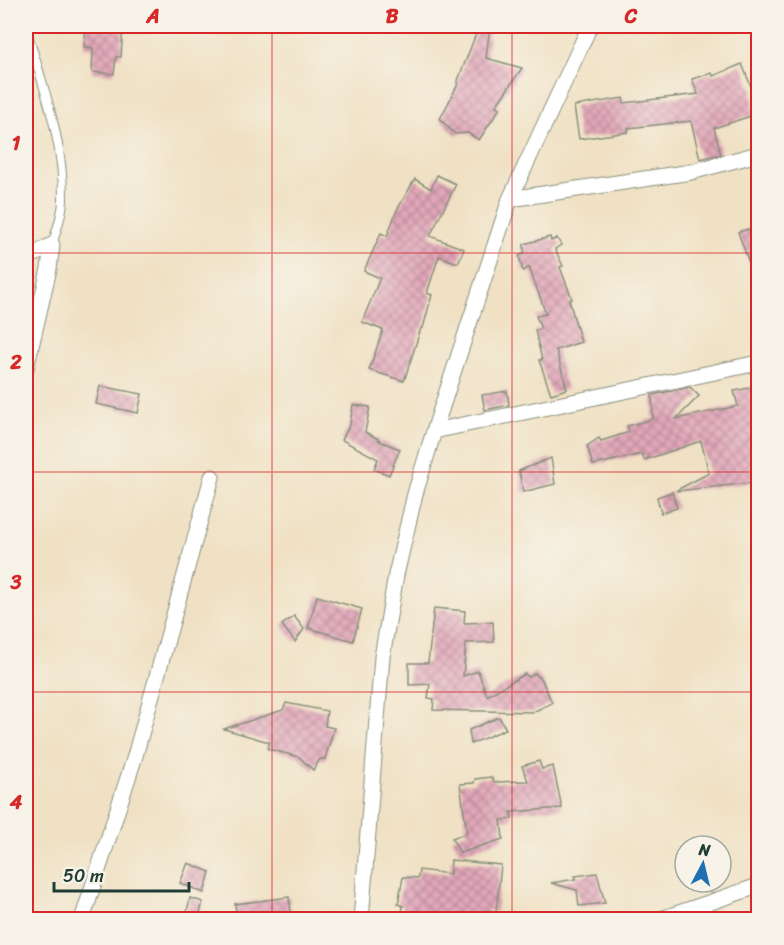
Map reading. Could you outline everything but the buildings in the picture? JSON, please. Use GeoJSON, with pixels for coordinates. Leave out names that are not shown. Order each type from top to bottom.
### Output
{"type":"FeatureCollection","features":[{"type":"Feature","properties":{"kind":"street"},"geometry":{"type":"LineString","coordinates":[[361,920],[382,657],[396,575],[415,494],[510,199],[590,26]]}},
{"type":"Feature","properties":{"kind":"street"},"geometry":{"type":"LineString","coordinates":[[510,199],[691,172],[759,154]]}},
{"type":"Feature","properties":{"kind":"street"},"geometry":{"type":"LineString","coordinates":[[26,257],[52,245]]}},
{"type":"Feature","properties":{"kind":"street"},"geometry":{"type":"LineString","coordinates":[[26,368],[49,269],[52,245]]}},
{"type":"Feature","properties":{"kind":"street"},"geometry":{"type":"LineString","coordinates":[[434,431],[759,363]]}},
{"type":"Feature","properties":{"kind":"street"},"geometry":{"type":"LineString","coordinates":[[82,920],[135,756],[212,477]]}},
{"type":"Feature","properties":{"kind":"street"},"geometry":{"type":"LineString","coordinates":[[657,920],[759,886]]}},
{"type":"Feature","properties":{"kind":"lane"},"geometry":{"type":"LineString","coordinates":[[26,27],[56,130],[60,156],[63,202],[52,245]]}}]}
